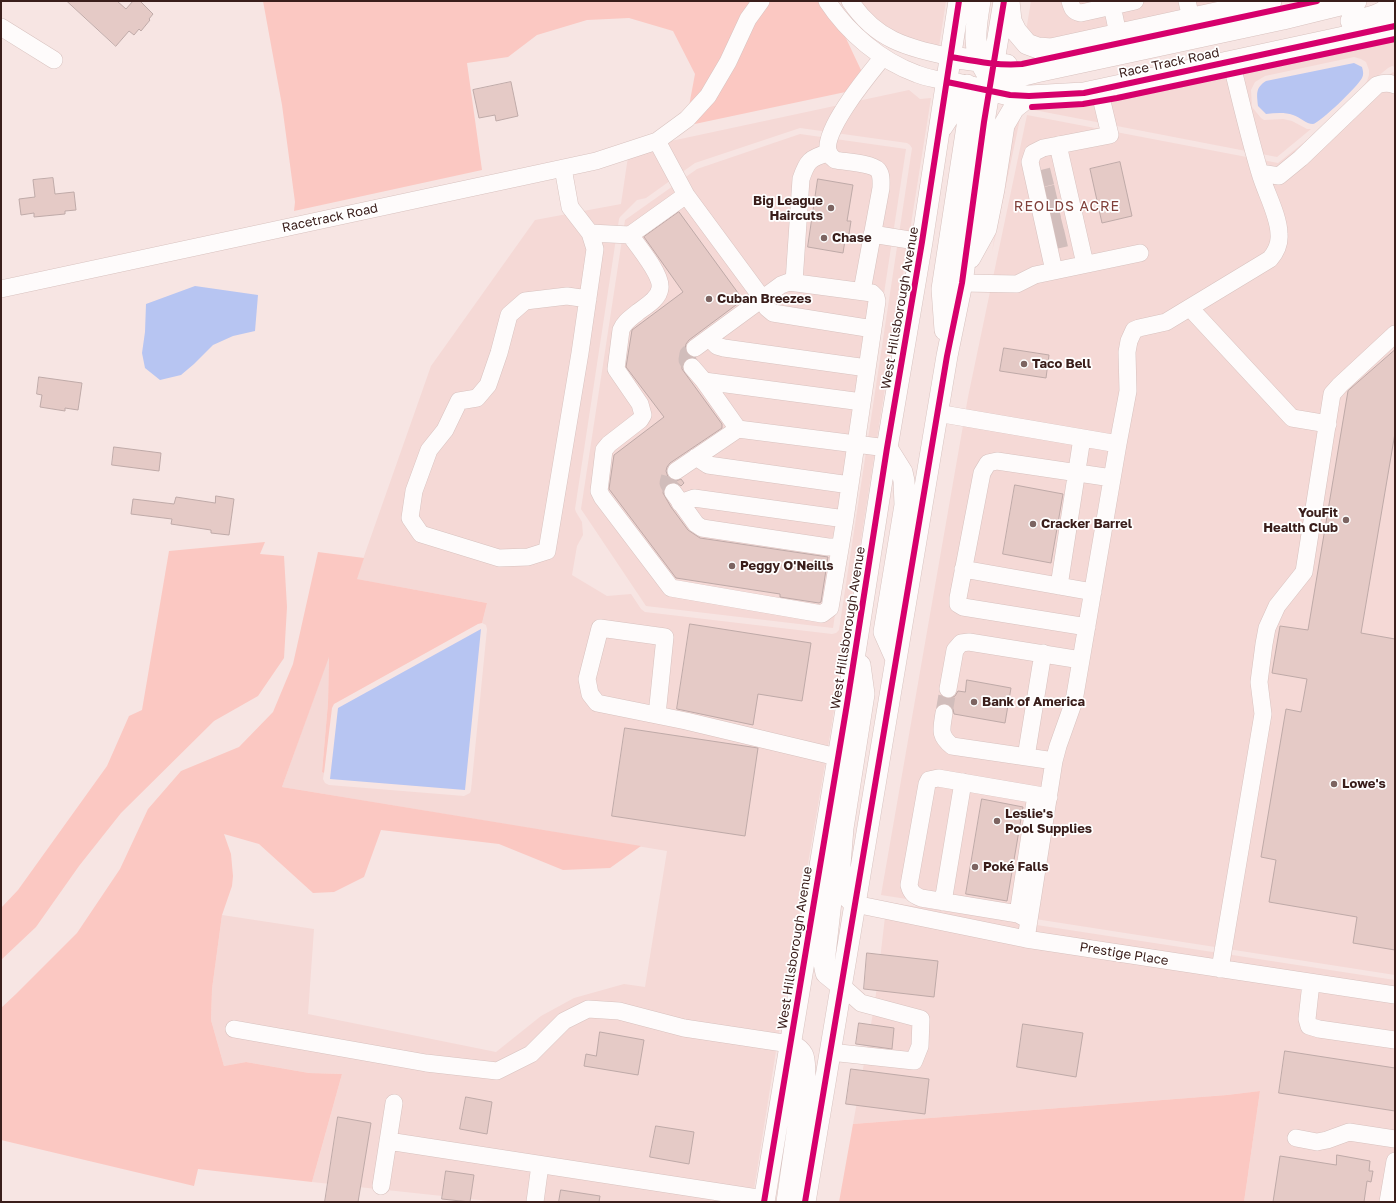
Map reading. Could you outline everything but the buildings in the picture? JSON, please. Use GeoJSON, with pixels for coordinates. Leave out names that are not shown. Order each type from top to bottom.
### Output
{"type":"FeatureCollection","features":[{"type":"Feature","properties":{"kind":"main road","name":"West Hillsborough Avenue"},"geometry":{"type":"LineString","coordinates":[[764,1201],[857,643],[887,448],[922,242],[959,1]]}},
{"type":"Feature","properties":{"kind":"main road"},"geometry":{"type":"LineString","coordinates":[[946,356],[942,289],[968,120],[984,81],[976,50],[975,38],[980,1]]}},
{"type":"Feature","properties":{"kind":"main road"},"geometry":{"type":"LineString","coordinates":[[805,1202],[946,356],[963,277],[984,81],[1004,1]]}},
{"type":"Feature","properties":{"kind":"main road"},"geometry":{"type":"LineString","coordinates":[[1009,1],[1011,21],[1016,31],[1027,44],[1038,48],[1051,49],[1118,34],[1189,10],[1271,1]]}},
{"type":"Feature","properties":{"kind":"main road","name":"Race Track Road"},"geometry":{"type":"LineString","coordinates":[[984,81],[1008,65],[1033,62],[1317,1]]}},
{"type":"Feature","properties":{"kind":"main road"},"geometry":{"type":"LineString","coordinates":[[939,131],[957,104],[984,81],[1051,69],[1283,19],[1356,1]]}},
{"type":"Feature","properties":{"kind":"main road"},"geometry":{"type":"LineString","coordinates":[[1124,84],[1175,59],[1374,16],[1386,11],[1394,1]]}},
{"type":"Feature","properties":{"kind":"main road","name":"Race Track Road"},"geometry":{"type":"LineString","coordinates":[[947,82],[984,81],[1010,95],[1059,95],[1100,89],[1395,26]]}},
{"type":"Feature","properties":{"kind":"main road"},"geometry":{"type":"LineString","coordinates":[[951,57],[984,81]]}},
{"type":"Feature","properties":{"kind":"main road"},"geometry":{"type":"LineString","coordinates":[[963,277],[986,229],[1004,125],[1014,108],[1029,96]]}},
{"type":"Feature","properties":{"kind":"main road"},"geometry":{"type":"LineString","coordinates":[[887,448],[902,472],[904,481],[905,505],[884,632],[896,659]]}},
{"type":"Feature","properties":{"kind":"main road"},"geometry":{"type":"LineString","coordinates":[[855,904],[840,886],[840,865],[843,828],[864,694],[857,643]]}},
{"type":"Feature","properties":{"kind":"main road"},"geometry":{"type":"LineString","coordinates":[[820,863],[831,901],[824,963],[826,973],[842,986]]}},
{"type":"Feature","properties":{"kind":"main road"},"geometry":{"type":"LineString","coordinates":[[787,1202],[805,1077],[804,1057],[800,1049],[790,1044]]}},
{"type":"Feature","properties":{"kind":"street","name":"Racetrack Road"},"geometry":{"type":"LineString","coordinates":[[1,289],[596,161],[657,141],[687,119],[708,96],[728,62],[748,19],[761,1]]}},
{"type":"Feature","properties":{"kind":"street"},"geometry":{"type":"LineString","coordinates":[[827,1],[851,30],[882,56],[916,74],[947,82]]}},
{"type":"Feature","properties":{"kind":"street"},"geometry":{"type":"LineString","coordinates":[[850,1],[873,27],[889,38],[908,46],[951,57]]}},
{"type":"Feature","properties":{"kind":"street"},"geometry":{"type":"LineString","coordinates":[[1070,1],[1072,9],[1081,13],[1112,4],[1135,1]]}},
{"type":"Feature","properties":{"kind":"street"},"geometry":{"type":"LineString","coordinates":[[1112,4],[1118,34]]}},
{"type":"Feature","properties":{"kind":"street"},"geometry":{"type":"LineString","coordinates":[[1,27],[54,60]]}},
{"type":"Feature","properties":{"kind":"street"},"geometry":{"type":"LineString","coordinates":[[862,291],[881,188],[881,178],[878,171],[870,165],[835,160],[828,153],[828,144],[835,122],[882,56]]}},
{"type":"Feature","properties":{"kind":"street"},"geometry":{"type":"LineString","coordinates":[[1026,939],[1024,917],[1043,796],[1058,746],[1074,701],[1128,391],[1127,352],[1129,341],[1134,330],[1166,322],[1270,259],[1275,254],[1278,246],[1278,222],[1260,173],[1231,61]]}},
{"type":"Feature","properties":{"kind":"street"},"geometry":{"type":"LineString","coordinates":[[1260,173],[1279,176],[1301,158],[1377,85],[1383,83],[1391,83],[1395,85]]}},
{"type":"Feature","properties":{"kind":"street"},"geometry":{"type":"LineString","coordinates":[[1085,264],[1030,162],[1033,153],[1043,148],[1110,135],[1100,89]]}},
{"type":"Feature","properties":{"kind":"street"},"geometry":{"type":"LineString","coordinates":[[657,141],[686,195],[762,298],[767,308],[773,313],[873,329]]}},
{"type":"Feature","properties":{"kind":"street"},"geometry":{"type":"LineString","coordinates":[[1054,271],[1058,145]]}},
{"type":"Feature","properties":{"kind":"street"},"geometry":{"type":"LineString","coordinates":[[794,282],[801,179],[805,166],[811,160],[817,156],[828,153]]}},
{"type":"Feature","properties":{"kind":"street"},"geometry":{"type":"LineString","coordinates":[[563,168],[570,207],[590,233],[595,249],[588,299],[547,551],[528,557],[499,558],[421,534],[410,518],[414,491],[429,450],[445,430],[459,401],[477,398],[488,385],[499,353],[509,315],[525,301],[567,296],[588,299]]}},
{"type":"Feature","properties":{"kind":"street"},"geometry":{"type":"LineString","coordinates":[[590,233],[630,235],[686,195]]}},
{"type":"Feature","properties":{"kind":"street"},"geometry":{"type":"LineString","coordinates":[[872,234],[922,242]]}},
{"type":"Feature","properties":{"kind":"street"},"geometry":{"type":"LineString","coordinates":[[630,235],[652,265],[660,281],[660,288],[654,299],[623,325],[616,368],[640,404],[643,415],[640,420],[609,444],[604,450],[599,491],[602,497],[671,588],[822,614],[830,608],[857,444],[877,302],[876,297],[872,293],[862,291],[788,282],[762,298],[695,348]]}},
{"type":"Feature","properties":{"kind":"street"},"geometry":{"type":"LineString","coordinates":[[963,277],[1017,284],[1036,275],[1140,253]]}},
{"type":"Feature","properties":{"kind":"street"},"geometry":{"type":"LineString","coordinates":[[1190,308],[1292,418],[1328,424]]}},
{"type":"Feature","properties":{"kind":"street"},"geometry":{"type":"LineString","coordinates":[[1220,969],[1262,714],[1259,682],[1267,628],[1277,606],[1304,572],[1332,394],[1395,334]]}},
{"type":"Feature","properties":{"kind":"street"},"geometry":{"type":"LineString","coordinates":[[709,338],[717,346],[724,348],[867,368]]}},
{"type":"Feature","properties":{"kind":"street"},"geometry":{"type":"LineString","coordinates":[[692,367],[704,381],[738,429]]}},
{"type":"Feature","properties":{"kind":"street"},"geometry":{"type":"LineString","coordinates":[[704,381],[862,402]]}},
{"type":"Feature","properties":{"kind":"street"},"geometry":{"type":"LineString","coordinates":[[937,413],[1118,444]]}},
{"type":"Feature","properties":{"kind":"street"},"geometry":{"type":"LineString","coordinates":[[676,471],[738,429],[887,448]]}},
{"type":"Feature","properties":{"kind":"street"},"geometry":{"type":"LineString","coordinates":[[1059,586],[1082,438]]}},
{"type":"Feature","properties":{"kind":"street"},"geometry":{"type":"LineString","coordinates":[[696,457],[708,465],[850,484]]}},
{"type":"Feature","properties":{"kind":"street"},"geometry":{"type":"LineString","coordinates":[[1087,627],[963,607],[958,604],[958,598],[982,473],[988,463],[997,461],[1112,478]]}},
{"type":"Feature","properties":{"kind":"street"},"geometry":{"type":"LineString","coordinates":[[841,543],[837,547],[828,547],[702,528],[696,524],[677,497],[694,498],[845,519]]}},
{"type":"Feature","properties":{"kind":"street"},"geometry":{"type":"LineString","coordinates":[[963,569],[1093,592]]}},
{"type":"Feature","properties":{"kind":"street"},"geometry":{"type":"LineString","coordinates":[[657,715],[665,637],[600,628],[587,679],[590,694],[597,703],[657,715],[838,757]]}},
{"type":"Feature","properties":{"kind":"street"},"geometry":{"type":"LineString","coordinates":[[948,689],[955,650],[961,643],[969,642],[1081,660]]}},
{"type":"Feature","properties":{"kind":"street"},"geometry":{"type":"LineString","coordinates":[[1026,757],[1043,654]]}},
{"type":"Feature","properties":{"kind":"street"},"geometry":{"type":"LineString","coordinates":[[944,713],[941,733],[944,740],[952,746],[1054,761]]}},
{"type":"Feature","properties":{"kind":"street"},"geometry":{"type":"LineString","coordinates":[[1024,917],[921,898],[914,895],[910,891],[909,885],[927,784],[929,780],[938,778],[1043,796]]}},
{"type":"Feature","properties":{"kind":"street"},"geometry":{"type":"LineString","coordinates":[[943,902],[963,782]]}},
{"type":"Feature","properties":{"kind":"street","name":"Prestige Place"},"geometry":{"type":"LineString","coordinates":[[855,904],[1026,939],[1395,995]]}},
{"type":"Feature","properties":{"kind":"street"},"geometry":{"type":"LineString","coordinates":[[1311,983],[1307,1019],[1309,1026],[1395,1040]]}},
{"type":"Feature","properties":{"kind":"street"},"geometry":{"type":"LineString","coordinates":[[830,1052],[914,1061],[920,1046],[921,1019],[861,1003],[842,986]]}},
{"type":"Feature","properties":{"kind":"street"},"geometry":{"type":"LineString","coordinates":[[234,1029],[426,1063],[496,1071],[531,1054],[564,1021],[588,1009],[619,1011],[684,1028],[790,1044]]}},
{"type":"Feature","properties":{"kind":"street"},"geometry":{"type":"LineString","coordinates":[[381,1186],[394,1103]]}},
{"type":"Feature","properties":{"kind":"street"},"geometry":{"type":"LineString","coordinates":[[1296,1138],[1317,1142],[1349,1132],[1395,1139]]}},
{"type":"Feature","properties":{"kind":"street"},"geometry":{"type":"LineString","coordinates":[[388,1141],[764,1201]]}},
{"type":"Feature","properties":{"kind":"street"},"geometry":{"type":"LineString","coordinates":[[1388,1202],[1395,1161]]}},
{"type":"Feature","properties":{"kind":"street"},"geometry":{"type":"LineString","coordinates":[[535,1202],[540,1165]]}},
{"type":"Feature","properties":{"kind":"shaded area"},"geometry":{"type":"Polygon","coordinates":[[[263,1],[752,1],[702,93],[689,106],[695,74],[673,31],[629,18],[587,20],[537,35],[508,57],[467,63],[482,170],[294,211],[295,202],[282,105],[263,1]]]}},
{"type":"Feature","properties":{"kind":"shaded area"},"geometry":{"type":"Polygon","coordinates":[[[771,1],[819,1],[843,32],[869,87],[690,125],[755,22],[771,1]]]}},
{"type":"Feature","properties":{"kind":"shaded area"},"geometry":{"type":"Polygon","coordinates":[[[859,1],[946,1],[939,47],[911,40],[878,23],[859,1]]]}},
{"type":"Feature","properties":{"kind":"shaded area"},"geometry":{"type":"Polygon","coordinates":[[[1031,1],[1240,1],[1040,42],[1026,31],[1031,1]]]}},
{"type":"Feature","properties":{"kind":"shaded area"},"geometry":{"type":"Polygon","coordinates":[[[1395,33],[1395,67],[1392,66],[1388,68],[1360,91],[1367,81],[1369,70],[1366,62],[1354,57],[1265,76],[1255,82],[1251,90],[1252,107],[1261,118],[1264,120],[1283,119],[1292,121],[1307,129],[1311,129],[1277,157],[1025,109],[1021,114],[992,252],[1012,127],[1020,112],[1030,104],[1033,105],[1034,103],[1085,99],[1121,93],[1127,90],[1395,33]]]}},
{"type":"Feature","properties":{"kind":"shaded area"},"geometry":{"type":"Polygon","coordinates":[[[1393,72],[1395,74],[1395,975],[881,895],[968,397],[1027,115],[1278,163],[1393,72]]]}},
{"type":"Feature","properties":{"kind":"shaded area"},"geometry":{"type":"Polygon","coordinates":[[[909,90],[920,99],[931,98],[831,729],[777,1045],[752,1202],[498,1202],[312,1182],[342,1074],[309,1073],[246,1062],[224,1066],[211,1020],[212,989],[222,915],[314,929],[308,1014],[496,1052],[541,1016],[574,998],[624,984],[645,987],[667,851],[282,787],[329,655],[328,703],[322,772],[324,773],[323,779],[325,783],[329,785],[464,796],[470,793],[487,629],[486,625],[482,623],[487,603],[356,579],[431,366],[535,220],[621,204],[629,150],[909,90]],[[800,128],[695,163],[646,198],[637,200],[620,217],[575,509],[582,522],[583,535],[577,546],[572,575],[607,596],[631,594],[641,609],[645,612],[832,634],[839,630],[912,148],[907,143],[800,128]]]}},
{"type":"Feature","properties":{"kind":"shaded area"},"geometry":{"type":"Polygon","coordinates":[[[800,134],[906,149],[833,628],[646,606],[581,509],[625,220],[697,169],[800,134]]]}},
{"type":"Feature","properties":{"kind":"shaded area"},"geometry":{"type":"Polygon","coordinates":[[[265,542],[260,554],[284,556],[287,607],[284,658],[258,696],[214,721],[121,813],[79,866],[36,927],[1,960],[1,908],[18,890],[107,766],[129,716],[142,710],[169,551],[265,542]]]}},
{"type":"Feature","properties":{"kind":"shaded area"},"geometry":{"type":"Polygon","coordinates":[[[318,552],[364,558],[357,579],[487,603],[482,623],[334,704],[332,708],[324,773],[322,772],[328,703],[329,657],[282,787],[641,846],[610,868],[563,870],[499,844],[381,830],[364,877],[334,892],[313,893],[259,844],[224,834],[231,854],[233,876],[232,886],[222,915],[212,989],[211,1020],[224,1066],[246,1062],[309,1073],[342,1074],[312,1182],[198,1169],[194,1186],[1,1140],[1,1008],[77,933],[120,869],[148,809],[181,771],[239,747],[273,712],[293,664],[318,552]]]}},
{"type":"Feature","properties":{"kind":"shaded area"},"geometry":{"type":"Polygon","coordinates":[[[887,902],[1395,980],[1395,988],[1028,932],[887,902]]]}},
{"type":"Feature","properties":{"kind":"shaded area"},"geometry":{"type":"Polygon","coordinates":[[[885,917],[1395,1002],[1395,1202],[1244,1202],[1260,1091],[1227,1095],[853,1124],[875,1002],[885,917]]]}},
{"type":"Feature","properties":{"kind":"shaded area"},"geometry":{"type":"Polygon","coordinates":[[[1260,1091],[1244,1202],[839,1202],[853,1124],[1227,1095],[1260,1091]]]}},
{"type":"Feature","properties":{"kind":"water"},"geometry":{"type":"Polygon","coordinates":[[[1354,63],[1362,67],[1362,78],[1339,104],[1323,118],[1313,124],[1290,114],[1266,114],[1258,106],[1258,89],[1266,81],[1354,63]]]}},
{"type":"Feature","properties":{"kind":"water"},"geometry":{"type":"Polygon","coordinates":[[[195,286],[258,295],[255,331],[233,336],[213,345],[181,375],[160,380],[145,368],[142,353],[145,332],[146,304],[195,286]]]}},
{"type":"Feature","properties":{"kind":"water"},"geometry":{"type":"Polygon","coordinates":[[[481,629],[465,790],[330,779],[338,708],[481,629]]]}},
{"type":"Feature","properties":{"kind":"tunnel"},"geometry":{"type":"LineString","coordinates":[[1040,179],[1052,176]]}},
{"type":"Feature","properties":{"kind":"tunnel"},"geometry":{"type":"LineString","coordinates":[[1043,196],[1056,193]]}},
{"type":"Feature","properties":{"kind":"tunnel"},"geometry":{"type":"LineString","coordinates":[[1047,212],[1059,209]]}},
{"type":"Feature","properties":{"kind":"tunnel"},"geometry":{"type":"LineString","coordinates":[[1050,225],[1062,222]]}},
{"type":"Feature","properties":{"kind":"tunnel"},"geometry":{"type":"LineString","coordinates":[[1053,241],[1066,238]]}},
{"type":"Feature","properties":{"kind":"tunnel"},"geometry":{"type":"LineString","coordinates":[[692,367],[687,360],[688,354],[695,348]]}},
{"type":"Feature","properties":{"kind":"tunnel"},"geometry":{"type":"LineString","coordinates":[[673,492],[668,483],[670,475],[676,471]]}},
{"type":"Feature","properties":{"kind":"tunnel"},"geometry":{"type":"LineString","coordinates":[[944,713],[948,689]]}},
{"type":"Feature","properties":{"kind":"cycle path"},"geometry":{"type":"LineString","coordinates":[[764,1202],[847,704],[887,448],[922,242],[959,1]]}},
{"type":"Feature","properties":{"kind":"cycle path"},"geometry":{"type":"LineString","coordinates":[[805,1202],[947,356],[962,283],[984,122],[1004,1]]}},
{"type":"Feature","properties":{"kind":"cycle path"},"geometry":{"type":"LineString","coordinates":[[951,57],[995,64],[1022,64],[1317,1]]}},
{"type":"Feature","properties":{"kind":"cycle path"},"geometry":{"type":"LineString","coordinates":[[947,82],[1010,95],[1029,96],[1084,93],[1395,26]]}},
{"type":"Feature","properties":{"kind":"cycle path"},"geometry":{"type":"LineString","coordinates":[[1032,107],[1083,104],[1117,98],[1395,39]]}},
{"type":"Feature","properties":{"kind":"place","name":"Big League Haircuts"},"geometry":{"type":"Point","coordinates":[831,208]}},
{"type":"Feature","properties":{"kind":"place","name":"Chase"},"geometry":{"type":"Point","coordinates":[824,238]}},
{"type":"Feature","properties":{"kind":"place","name":"Cuban Breezes"},"geometry":{"type":"Point","coordinates":[709,299]}},
{"type":"Feature","properties":{"kind":"place","name":"Taco Bell"},"geometry":{"type":"Point","coordinates":[1024,364]}},
{"type":"Feature","properties":{"kind":"place","name":"YouFit Health Club"},"geometry":{"type":"Point","coordinates":[1346,520]}},
{"type":"Feature","properties":{"kind":"place","name":"Cracker Barrel"},"geometry":{"type":"Point","coordinates":[1033,524]}},
{"type":"Feature","properties":{"kind":"place","name":"Peggy O'Neills"},"geometry":{"type":"Point","coordinates":[732,566]}},
{"type":"Feature","properties":{"kind":"place","name":"Bank of America"},"geometry":{"type":"Point","coordinates":[974,702]}},
{"type":"Feature","properties":{"kind":"place","name":"Lowe's"},"geometry":{"type":"Point","coordinates":[1334,784]}},
{"type":"Feature","properties":{"kind":"place","name":"Leslie's Pool Supplies"},"geometry":{"type":"Point","coordinates":[997,821]}},
{"type":"Feature","properties":{"kind":"place","name":"Poké Falls"},"geometry":{"type":"Point","coordinates":[975,867]}},
{"type":"Feature","properties":{"kind":"district","name":"REOLDS ACRE"},"geometry":{"type":"Point","coordinates":[1067,207]}}]}
